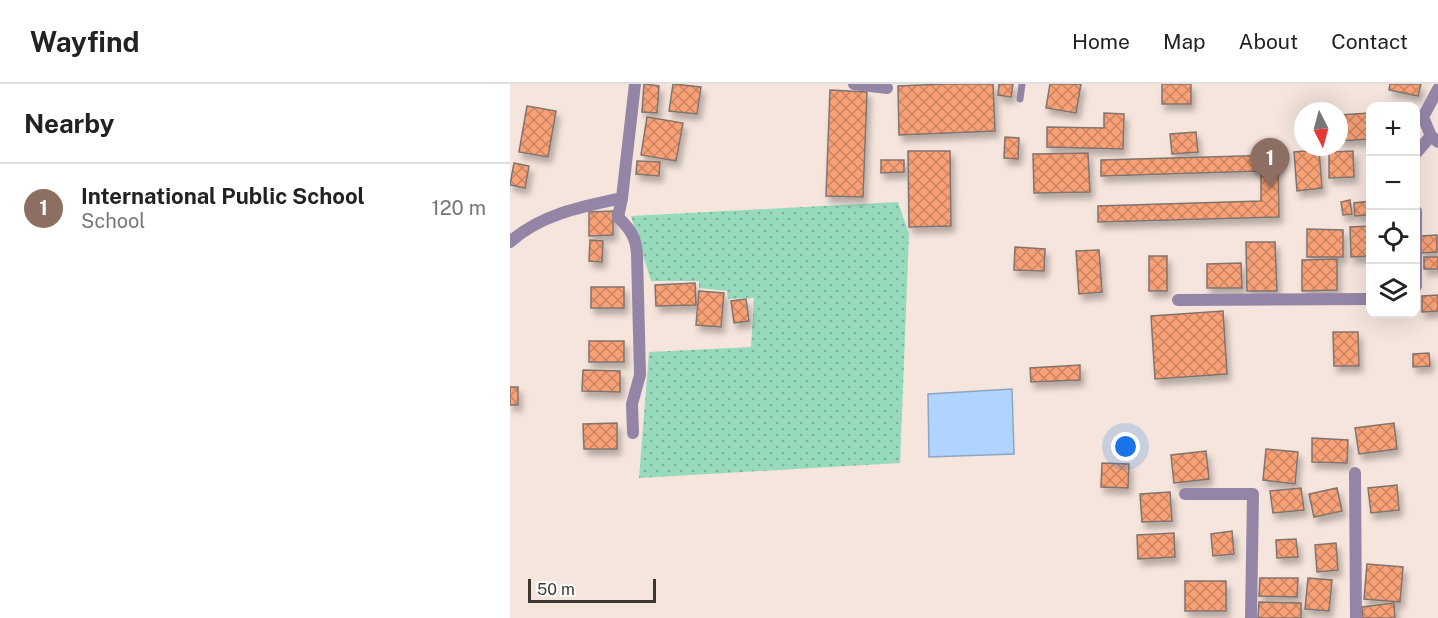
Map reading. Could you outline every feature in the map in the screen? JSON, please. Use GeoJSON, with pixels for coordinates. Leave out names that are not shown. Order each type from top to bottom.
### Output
{"type":"FeatureCollection","features":[{"type":"Feature","properties":{"kind":"street"},"geometry":{"type":"LineString","coordinates":[[633,433],[633,404],[640,375],[637,241],[618,217],[635,84]]}},
{"type":"Feature","properties":{"kind":"street"},"geometry":{"type":"LineString","coordinates":[[854,84],[887,88]]}},
{"type":"Feature","properties":{"kind":"street"},"geometry":{"type":"LineString","coordinates":[[1420,150],[1435,139],[1423,117],[1438,89]]}},
{"type":"Feature","properties":{"kind":"street"},"geometry":{"type":"LineString","coordinates":[[510,242],[517,235],[569,209],[622,198]]}},
{"type":"Feature","properties":{"kind":"street"},"geometry":{"type":"LineString","coordinates":[[1178,300],[1366,299]]}},
{"type":"Feature","properties":{"kind":"street"},"geometry":{"type":"LineString","coordinates":[[1355,473],[1356,618]]}},
{"type":"Feature","properties":{"kind":"street"},"geometry":{"type":"LineString","coordinates":[[1185,494],[1253,494],[1251,618]]}},
{"type":"Feature","properties":{"kind":"lane"},"geometry":{"type":"LineString","coordinates":[[1020,99],[1022,84]]}},
{"type":"Feature","properties":{"kind":"green space"},"geometry":{"type":"Polygon","coordinates":[[[898,202],[909,234],[900,463],[639,478],[649,352],[751,347],[754,298],[728,299],[727,291],[699,288],[699,281],[651,281],[631,216],[898,202]]]}},
{"type":"Feature","properties":{"kind":"water"},"geometry":{"type":"Polygon","coordinates":[[[1012,389],[1014,454],[929,457],[928,394],[1012,389]]]}},
{"type":"Feature","properties":{"kind":"building"},"geometry":{"type":"Polygon","coordinates":[[[644,84],[659,86],[657,113],[642,112],[644,84]]]}},
{"type":"Feature","properties":{"kind":"building"},"geometry":{"type":"Polygon","coordinates":[[[673,84],[701,87],[697,114],[669,111],[673,84]]]}},
{"type":"Feature","properties":{"kind":"building"},"geometry":{"type":"Polygon","coordinates":[[[993,84],[995,131],[899,135],[898,86],[993,84]]]}},
{"type":"Feature","properties":{"kind":"building"},"geometry":{"type":"Polygon","coordinates":[[[999,84],[1013,84],[1011,97],[998,95],[999,84]]]}},
{"type":"Feature","properties":{"kind":"building"},"geometry":{"type":"Polygon","coordinates":[[[1050,84],[1081,84],[1076,113],[1046,108],[1050,84]]]}},
{"type":"Feature","properties":{"kind":"building"},"geometry":{"type":"Polygon","coordinates":[[[1162,84],[1191,84],[1191,104],[1162,104],[1162,84]]]}},
{"type":"Feature","properties":{"kind":"building"},"geometry":{"type":"Polygon","coordinates":[[[1390,84],[1421,84],[1418,96],[1389,90],[1390,84]]]}},
{"type":"Feature","properties":{"kind":"building"},"geometry":{"type":"Polygon","coordinates":[[[830,90],[867,92],[863,197],[826,196],[830,90]]]}},
{"type":"Feature","properties":{"kind":"building"},"geometry":{"type":"Polygon","coordinates":[[[527,106],[556,111],[548,157],[519,152],[527,106]]]}},
{"type":"Feature","properties":{"kind":"building"},"geometry":{"type":"Polygon","coordinates":[[[1104,113],[1124,114],[1123,149],[1047,147],[1047,127],[1104,128],[1104,113]]]}},
{"type":"Feature","properties":{"kind":"building"},"geometry":{"type":"Polygon","coordinates":[[[1366,113],[1366,139],[1348,140],[1348,114],[1366,113]]]}},
{"type":"Feature","properties":{"kind":"building"},"geometry":{"type":"Polygon","coordinates":[[[647,117],[683,123],[676,161],[641,155],[647,117]]]}},
{"type":"Feature","properties":{"kind":"building"},"geometry":{"type":"Polygon","coordinates":[[[1196,132],[1198,152],[1172,154],[1170,134],[1196,132]]]}},
{"type":"Feature","properties":{"kind":"building"},"geometry":{"type":"Polygon","coordinates":[[[1005,137],[1019,138],[1018,159],[1004,158],[1005,137]]]}},
{"type":"Feature","properties":{"kind":"building"},"geometry":{"type":"Polygon","coordinates":[[[908,151],[950,151],[951,226],[909,227],[908,151]]]}},
{"type":"Feature","properties":{"kind":"building"},"geometry":{"type":"Polygon","coordinates":[[[1348,151],[1353,151],[1354,177],[1329,178],[1329,156],[1348,156],[1348,151]]]}},
{"type":"Feature","properties":{"kind":"building"},"geometry":{"type":"Polygon","coordinates":[[[1088,153],[1090,192],[1034,193],[1033,154],[1088,153]]]}},
{"type":"Feature","properties":{"kind":"building"},"geometry":{"type":"Polygon","coordinates":[[[1278,155],[1279,217],[1098,222],[1098,206],[1261,201],[1261,171],[1101,176],[1101,160],[1278,155]]]}},
{"type":"Feature","properties":{"kind":"building"},"geometry":{"type":"Polygon","coordinates":[[[1294,156],[1319,156],[1322,188],[1297,191],[1294,156]]]}},
{"type":"Feature","properties":{"kind":"building"},"geometry":{"type":"Polygon","coordinates":[[[881,160],[904,160],[904,172],[881,173],[881,160]]]}},
{"type":"Feature","properties":{"kind":"building"},"geometry":{"type":"Polygon","coordinates":[[[637,161],[660,162],[659,176],[636,174],[637,161]]]}},
{"type":"Feature","properties":{"kind":"building"},"geometry":{"type":"Polygon","coordinates":[[[514,163],[529,166],[525,188],[510,185],[514,163]]]}},
{"type":"Feature","properties":{"kind":"building"},"geometry":{"type":"Polygon","coordinates":[[[1350,200],[1352,214],[1343,215],[1341,202],[1350,200]]]}},
{"type":"Feature","properties":{"kind":"building"},"geometry":{"type":"Polygon","coordinates":[[[1366,202],[1366,215],[1355,216],[1354,203],[1366,202]]]}},
{"type":"Feature","properties":{"kind":"building"},"geometry":{"type":"Polygon","coordinates":[[[613,211],[613,235],[589,236],[589,212],[613,211]]]}},
{"type":"Feature","properties":{"kind":"building"},"geometry":{"type":"Polygon","coordinates":[[[1366,226],[1366,256],[1351,257],[1350,227],[1366,226]]]}},
{"type":"Feature","properties":{"kind":"building"},"geometry":{"type":"Polygon","coordinates":[[[1307,229],[1343,230],[1343,257],[1307,257],[1307,229]]]}},
{"type":"Feature","properties":{"kind":"building"},"geometry":{"type":"Polygon","coordinates":[[[1437,235],[1437,252],[1421,253],[1421,236],[1437,235]]]}},
{"type":"Feature","properties":{"kind":"building"},"geometry":{"type":"Polygon","coordinates":[[[590,240],[603,241],[602,262],[589,261],[590,240]]]}},
{"type":"Feature","properties":{"kind":"building"},"geometry":{"type":"Polygon","coordinates":[[[1246,242],[1275,242],[1277,291],[1247,291],[1246,242]]]}},
{"type":"Feature","properties":{"kind":"building"},"geometry":{"type":"Polygon","coordinates":[[[1015,247],[1045,249],[1044,271],[1014,270],[1015,247]]]}},
{"type":"Feature","properties":{"kind":"building"},"geometry":{"type":"Polygon","coordinates":[[[1099,250],[1102,292],[1079,294],[1076,251],[1099,250]]]}},
{"type":"Feature","properties":{"kind":"building"},"geometry":{"type":"Polygon","coordinates":[[[1149,256],[1167,256],[1167,291],[1149,291],[1149,256]]]}},
{"type":"Feature","properties":{"kind":"building"},"geometry":{"type":"Polygon","coordinates":[[[1424,257],[1438,257],[1438,269],[1424,269],[1424,257]]]}},
{"type":"Feature","properties":{"kind":"building"},"geometry":{"type":"Polygon","coordinates":[[[1337,259],[1337,290],[1302,291],[1302,260],[1337,259]]]}},
{"type":"Feature","properties":{"kind":"building"},"geometry":{"type":"Polygon","coordinates":[[[1241,263],[1242,288],[1207,288],[1207,264],[1241,263]]]}},
{"type":"Feature","properties":{"kind":"building"},"geometry":{"type":"Polygon","coordinates":[[[695,283],[696,305],[656,306],[655,285],[695,283]]]}},
{"type":"Feature","properties":{"kind":"building"},"geometry":{"type":"Polygon","coordinates":[[[591,287],[624,287],[624,308],[591,308],[591,287]]]}},
{"type":"Feature","properties":{"kind":"building"},"geometry":{"type":"Polygon","coordinates":[[[699,291],[724,293],[721,327],[696,325],[699,291]]]}},
{"type":"Feature","properties":{"kind":"building"},"geometry":{"type":"Polygon","coordinates":[[[1438,295],[1438,311],[1422,312],[1422,296],[1438,295]]]}},
{"type":"Feature","properties":{"kind":"building"},"geometry":{"type":"Polygon","coordinates":[[[746,299],[749,321],[734,323],[731,301],[746,299]]]}},
{"type":"Feature","properties":{"kind":"building"},"geometry":{"type":"Polygon","coordinates":[[[1223,311],[1227,374],[1155,379],[1151,316],[1223,311]]]}},
{"type":"Feature","properties":{"kind":"building"},"geometry":{"type":"Polygon","coordinates":[[[1333,332],[1358,332],[1359,366],[1334,366],[1333,332]]]}},
{"type":"Feature","properties":{"kind":"building"},"geometry":{"type":"Polygon","coordinates":[[[589,341],[624,341],[624,362],[589,362],[589,341]]]}},
{"type":"Feature","properties":{"kind":"building"},"geometry":{"type":"Polygon","coordinates":[[[1429,353],[1430,366],[1413,367],[1413,354],[1429,353]]]}},
{"type":"Feature","properties":{"kind":"building"},"geometry":{"type":"Polygon","coordinates":[[[1080,365],[1080,380],[1031,382],[1030,368],[1080,365]]]}},
{"type":"Feature","properties":{"kind":"building"},"geometry":{"type":"Polygon","coordinates":[[[583,370],[620,371],[620,392],[582,391],[583,370]]]}},
{"type":"Feature","properties":{"kind":"building"},"geometry":{"type":"Polygon","coordinates":[[[510,387],[518,387],[518,405],[510,405],[510,387]]]}},
{"type":"Feature","properties":{"kind":"building"},"geometry":{"type":"Polygon","coordinates":[[[617,423],[617,449],[584,449],[583,424],[617,423]]]}},
{"type":"Feature","properties":{"kind":"building"},"geometry":{"type":"Polygon","coordinates":[[[1394,423],[1397,449],[1359,454],[1355,428],[1394,423]]]}},
{"type":"Feature","properties":{"kind":"building"},"geometry":{"type":"Polygon","coordinates":[[[1312,438],[1348,440],[1347,463],[1312,462],[1312,438]]]}},
{"type":"Feature","properties":{"kind":"building"},"geometry":{"type":"Polygon","coordinates":[[[1266,449],[1298,452],[1295,484],[1263,480],[1266,449]]]}},
{"type":"Feature","properties":{"kind":"building"},"geometry":{"type":"Polygon","coordinates":[[[1206,451],[1209,479],[1174,483],[1171,455],[1206,451]]]}},
{"type":"Feature","properties":{"kind":"building"},"geometry":{"type":"Polygon","coordinates":[[[1102,463],[1129,464],[1128,488],[1101,487],[1102,463]]]}},
{"type":"Feature","properties":{"kind":"building"},"geometry":{"type":"Polygon","coordinates":[[[1397,485],[1399,510],[1371,513],[1368,488],[1397,485]]]}},
{"type":"Feature","properties":{"kind":"building"},"geometry":{"type":"Polygon","coordinates":[[[1301,488],[1304,510],[1273,513],[1270,491],[1301,488]]]}},
{"type":"Feature","properties":{"kind":"building"},"geometry":{"type":"Polygon","coordinates":[[[1337,488],[1342,511],[1314,517],[1309,494],[1337,488]]]}},
{"type":"Feature","properties":{"kind":"building"},"geometry":{"type":"Polygon","coordinates":[[[1170,492],[1172,521],[1142,522],[1140,494],[1170,492]]]}},
{"type":"Feature","properties":{"kind":"building"},"geometry":{"type":"Polygon","coordinates":[[[1232,531],[1234,554],[1213,556],[1211,534],[1232,531]]]}},
{"type":"Feature","properties":{"kind":"building"},"geometry":{"type":"Polygon","coordinates":[[[1174,533],[1175,557],[1138,559],[1137,535],[1174,533]]]}},
{"type":"Feature","properties":{"kind":"building"},"geometry":{"type":"Polygon","coordinates":[[[1296,539],[1298,557],[1277,558],[1276,540],[1296,539]]]}},
{"type":"Feature","properties":{"kind":"building"},"geometry":{"type":"Polygon","coordinates":[[[1336,543],[1338,570],[1317,572],[1315,545],[1336,543]]]}},
{"type":"Feature","properties":{"kind":"building"},"geometry":{"type":"Polygon","coordinates":[[[1367,564],[1403,567],[1400,602],[1364,599],[1367,564]]]}},
{"type":"Feature","properties":{"kind":"building"},"geometry":{"type":"Polygon","coordinates":[[[1260,578],[1298,578],[1297,597],[1259,596],[1260,578]]]}},
{"type":"Feature","properties":{"kind":"building"},"geometry":{"type":"Polygon","coordinates":[[[1308,578],[1332,580],[1329,611],[1305,609],[1308,578]]]}},
{"type":"Feature","properties":{"kind":"building"},"geometry":{"type":"Polygon","coordinates":[[[1185,581],[1226,581],[1226,611],[1185,611],[1185,581]]]}},
{"type":"Feature","properties":{"kind":"building"},"geometry":{"type":"Polygon","coordinates":[[[1259,602],[1301,603],[1301,618],[1258,618],[1259,602]]]}},
{"type":"Feature","properties":{"kind":"building"},"geometry":{"type":"Polygon","coordinates":[[[1394,603],[1395,618],[1363,618],[1362,607],[1394,603]]]}},
{"type":"Feature","properties":{"kind":"place","name":"International Public School"},"geometry":{"type":"Point","coordinates":[1270,188]}}]}
